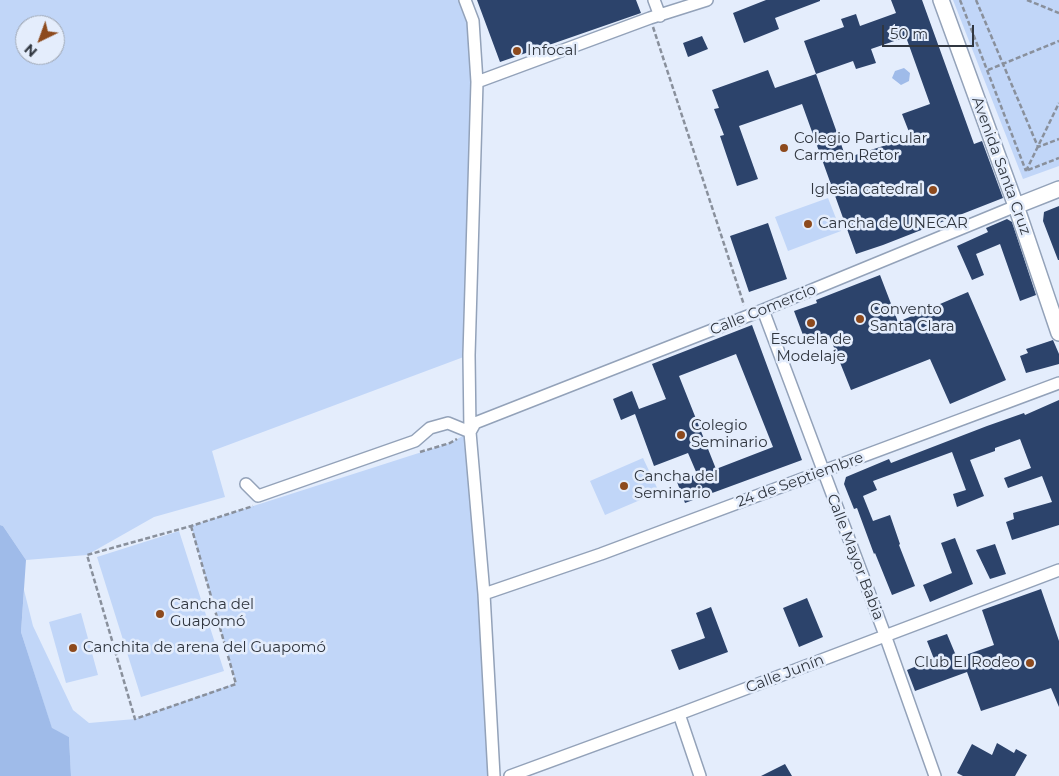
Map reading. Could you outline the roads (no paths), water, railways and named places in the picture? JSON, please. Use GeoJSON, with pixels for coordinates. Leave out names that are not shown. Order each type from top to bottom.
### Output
{"type":"FeatureCollection","features":[{"type":"Feature","properties":{"kind":"main road","name":"Avenida Santa Cruz"},"geometry":{"type":"LineString","coordinates":[[941,0],[1016,206],[1059,333]]}},
{"type":"Feature","properties":{"kind":"main road","name":"Calle Comercio"},"geometry":{"type":"LineString","coordinates":[[1016,206],[1059,189]]}},
{"type":"Feature","properties":{"kind":"street"},"geometry":{"type":"LineString","coordinates":[[466,0],[473,21],[477,82],[469,355],[470,432],[484,594],[494,776]]}},
{"type":"Feature","properties":{"kind":"street"},"geometry":{"type":"LineString","coordinates":[[654,0],[655,17]]}},
{"type":"Feature","properties":{"kind":"street"},"geometry":{"type":"LineString","coordinates":[[477,82],[707,0]]}},
{"type":"Feature","properties":{"kind":"street","name":"Calle Comercio"},"geometry":{"type":"LineString","coordinates":[[470,432],[475,423],[763,310],[1016,206]]}},
{"type":"Feature","properties":{"kind":"street","name":"Calle Mayor Babia"},"geometry":{"type":"LineString","coordinates":[[763,310],[885,635],[935,776]]}},
{"type":"Feature","properties":{"kind":"street","name":"24 de Septiembre"},"geometry":{"type":"LineString","coordinates":[[484,594],[601,554],[1059,383]]}},
{"type":"Feature","properties":{"kind":"street"},"geometry":{"type":"LineString","coordinates":[[246,484],[258,496],[415,441],[430,428],[448,423],[470,432]]}},
{"type":"Feature","properties":{"kind":"street","name":"Calle Junín"},"geometry":{"type":"LineString","coordinates":[[510,776],[680,714],[1059,570]]}},
{"type":"Feature","properties":{"kind":"street"},"geometry":{"type":"LineString","coordinates":[[680,714],[700,776]]}},
{"type":"Feature","properties":{"kind":"place","name":"Infocal"},"geometry":{"type":"Point","coordinates":[517,51]}},
{"type":"Feature","properties":{"kind":"place","name":"Colegio Particular Carmen Retor"},"geometry":{"type":"Point","coordinates":[784,148]}},
{"type":"Feature","properties":{"kind":"place","name":"Iglesia catedral"},"geometry":{"type":"Point","coordinates":[933,190]}},
{"type":"Feature","properties":{"kind":"place","name":"Cancha de UNECAR"},"geometry":{"type":"Point","coordinates":[808,224]}},
{"type":"Feature","properties":{"kind":"place","name":"Convento Santa Clara"},"geometry":{"type":"Point","coordinates":[860,319]}},
{"type":"Feature","properties":{"kind":"place","name":"Escuela de Modelaje"},"geometry":{"type":"Point","coordinates":[811,323]}},
{"type":"Feature","properties":{"kind":"place","name":"Colegio Seminario"},"geometry":{"type":"Point","coordinates":[681,435]}},
{"type":"Feature","properties":{"kind":"place","name":"Cancha del Seminario"},"geometry":{"type":"Point","coordinates":[624,486]}},
{"type":"Feature","properties":{"kind":"place","name":"Cancha del Guapomó"},"geometry":{"type":"Point","coordinates":[160,614]}},
{"type":"Feature","properties":{"kind":"place","name":"Canchita de arena del Guapomó"},"geometry":{"type":"Point","coordinates":[73,648]}},
{"type":"Feature","properties":{"kind":"place","name":"Club El Rodeo"},"geometry":{"type":"Point","coordinates":[1030,663]}}]}
